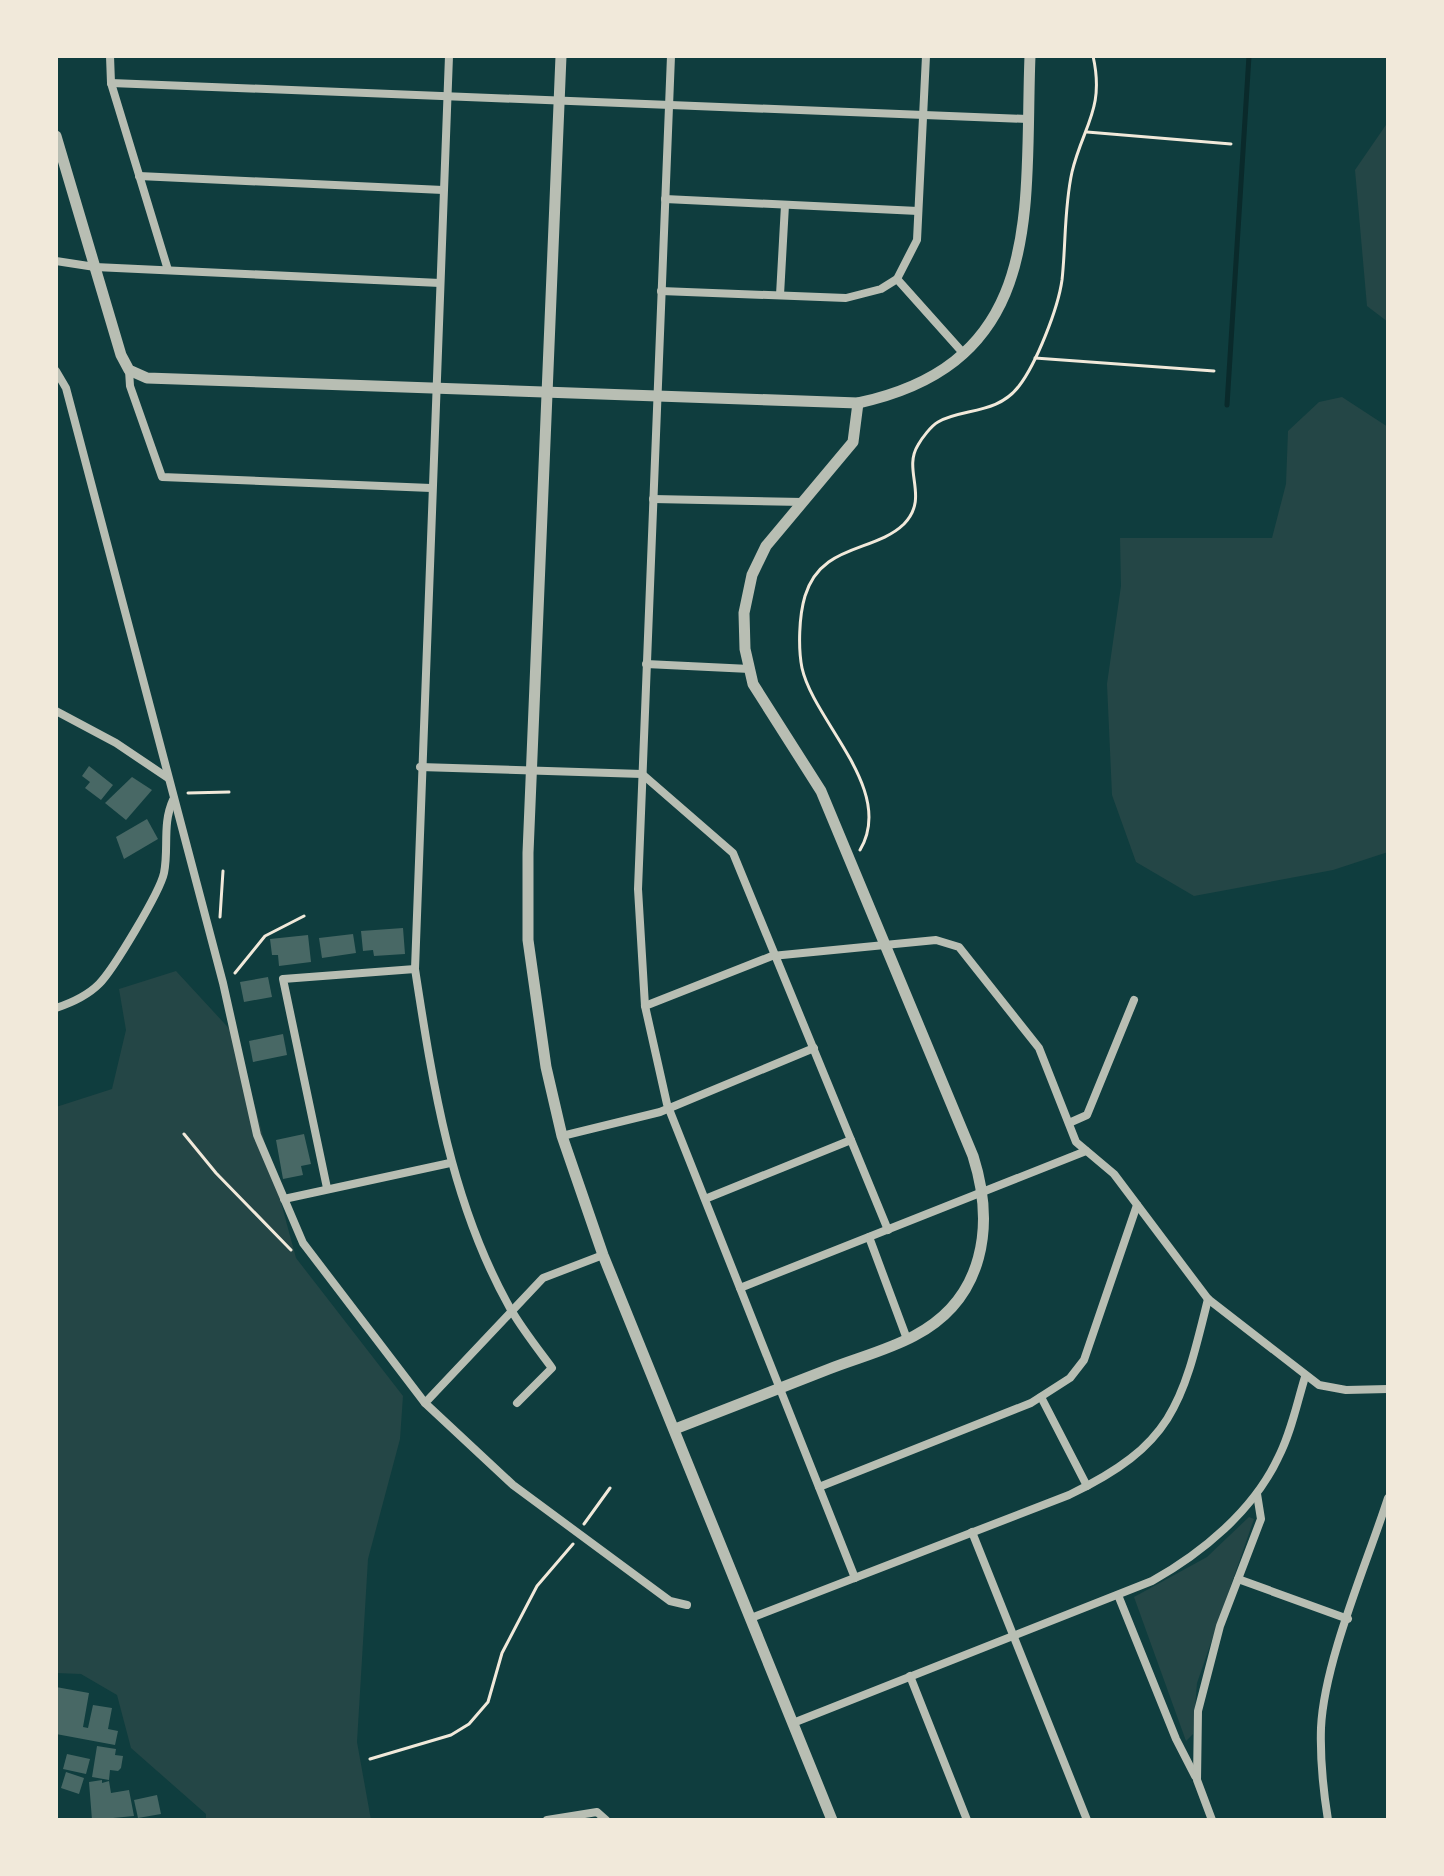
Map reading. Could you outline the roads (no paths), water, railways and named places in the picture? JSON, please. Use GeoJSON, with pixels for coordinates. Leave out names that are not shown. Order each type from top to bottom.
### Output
{"type":"FeatureCollection","features":[{"type":"Feature","properties":{"kind":"street"},"geometry":{"type":"LineString","coordinates":[[110,56],[111,83],[168,270]]}},
{"type":"Feature","properties":{"kind":"street"},"geometry":{"type":"LineString","coordinates":[[449,56],[420,767],[415,969],[436,1103],[450,1163],[476,1234],[511,1311],[552,1368],[517,1403]]}},
{"type":"Feature","properties":{"kind":"street"},"geometry":{"type":"LineString","coordinates":[[561,56],[528,940],[546,1067],[562,1136],[603,1255],[832,1820]]}},
{"type":"Feature","properties":{"kind":"street"},"geometry":{"type":"LineString","coordinates":[[671,56],[638,889],[645,1006],[669,1109],[855,1578]]}},
{"type":"Feature","properties":{"kind":"street"},"geometry":{"type":"LineString","coordinates":[[661,291],[862,296],[897,279],[917,240],[926,56]]}},
{"type":"Feature","properties":{"kind":"street"},"geometry":{"type":"LineString","coordinates":[[129,370],[147,378],[858,403],[915,386],[964,354],[982,335],[1002,305],[1022,246],[1030,56]]}},
{"type":"Feature","properties":{"kind":"street"},"geometry":{"type":"LineString","coordinates":[[111,83],[1027,119]]}},
{"type":"Feature","properties":{"kind":"street"},"geometry":{"type":"LineString","coordinates":[[56,136],[121,355],[129,370],[130,386],[162,477],[431,488]]}},
{"type":"Feature","properties":{"kind":"street"},"geometry":{"type":"LineString","coordinates":[[139,176],[443,190]]}},
{"type":"Feature","properties":{"kind":"street"},"geometry":{"type":"LineString","coordinates":[[665,199],[918,211]]}},
{"type":"Feature","properties":{"kind":"street"},"geometry":{"type":"LineString","coordinates":[[780,295],[785,205]]}},
{"type":"Feature","properties":{"kind":"street"},"geometry":{"type":"LineString","coordinates":[[56,261],[95,267],[440,283]]}},
{"type":"Feature","properties":{"kind":"street"},"geometry":{"type":"LineString","coordinates":[[897,279],[964,354]]}},
{"type":"Feature","properties":{"kind":"street"},"geometry":{"type":"LineString","coordinates":[[56,371],[66,388],[223,983],[257,1135],[303,1243],[425,1403],[513,1485],[670,1601],[687,1605]]}},
{"type":"Feature","properties":{"kind":"street"},"geometry":{"type":"LineString","coordinates":[[675,1429],[907,1339],[938,1318],[957,1299],[972,1276],[985,1234],[983,1192],[973,1156],[852,864],[810,770],[753,684],[750,669],[744,613],[752,575],[766,546],[853,442],[858,403]]}},
{"type":"Feature","properties":{"kind":"street"},"geometry":{"type":"LineString","coordinates":[[653,499],[803,502]]}},
{"type":"Feature","properties":{"kind":"street"},"geometry":{"type":"LineString","coordinates":[[646,664],[750,669]]}},
{"type":"Feature","properties":{"kind":"street"},"geometry":{"type":"LineString","coordinates":[[56,711],[116,743],[169,778]]}},
{"type":"Feature","properties":{"kind":"street"},"geometry":{"type":"LineString","coordinates":[[420,767],[642,774],[733,853],[888,1230]]}},
{"type":"Feature","properties":{"kind":"street"},"geometry":{"type":"LineString","coordinates":[[56,1008],[72,1003],[97,985],[111,969],[164,876],[166,815],[172,798]]}},
{"type":"Feature","properties":{"kind":"street"},"geometry":{"type":"LineString","coordinates":[[645,1006],[776,956],[936,940],[959,947],[1039,1048],[1076,1142],[1114,1174],[1208,1299],[1319,1385],[1346,1390],[1388,1389]]}},
{"type":"Feature","properties":{"kind":"street"},"geometry":{"type":"LineString","coordinates":[[327,1188],[283,979],[415,969]]}},
{"type":"Feature","properties":{"kind":"street"},"geometry":{"type":"LineString","coordinates":[[1069,1123],[1087,1115],[1134,1000]]}},
{"type":"Feature","properties":{"kind":"street"},"geometry":{"type":"LineString","coordinates":[[562,1136],[669,1109],[814,1048]]}},
{"type":"Feature","properties":{"kind":"street"},"geometry":{"type":"LineString","coordinates":[[705,1199],[851,1140]]}},
{"type":"Feature","properties":{"kind":"street"},"geometry":{"type":"LineString","coordinates":[[740,1288],[1086,1151]]}},
{"type":"Feature","properties":{"kind":"street"},"geometry":{"type":"LineString","coordinates":[[284,1199],[450,1163]]}},
{"type":"Feature","properties":{"kind":"street"},"geometry":{"type":"LineString","coordinates":[[819,1487],[1041,1397],[1070,1378],[1084,1360],[1137,1205]]}},
{"type":"Feature","properties":{"kind":"street"},"geometry":{"type":"LineString","coordinates":[[869,1237],[907,1339]]}},
{"type":"Feature","properties":{"kind":"street"},"geometry":{"type":"LineString","coordinates":[[425,1403],[543,1278],[603,1255]]}},
{"type":"Feature","properties":{"kind":"street"},"geometry":{"type":"LineString","coordinates":[[751,1618],[1087,1486],[1132,1459],[1167,1425],[1192,1368],[1208,1299]]}},
{"type":"Feature","properties":{"kind":"street"},"geometry":{"type":"LineString","coordinates":[[793,1723],[1118,1595],[1152,1581],[1183,1563],[1257,1494],[1279,1457],[1305,1377]]}},
{"type":"Feature","properties":{"kind":"street"},"geometry":{"type":"LineString","coordinates":[[1041,1397],[1087,1486]]}},
{"type":"Feature","properties":{"kind":"street"},"geometry":{"type":"LineString","coordinates":[[1197,1780],[1202,1690],[1261,1519],[1257,1494]]}},
{"type":"Feature","properties":{"kind":"street"},"geometry":{"type":"LineString","coordinates":[[1328,1820],[1322,1781],[1321,1725],[1333,1666],[1388,1498]]}},
{"type":"Feature","properties":{"kind":"street"},"geometry":{"type":"LineString","coordinates":[[972,1532],[1087,1820]]}},
{"type":"Feature","properties":{"kind":"street"},"geometry":{"type":"LineString","coordinates":[[1238,1579],[1348,1619]]}},
{"type":"Feature","properties":{"kind":"street"},"geometry":{"type":"LineString","coordinates":[[1118,1595],[1212,1820]]}},
{"type":"Feature","properties":{"kind":"street"},"geometry":{"type":"LineString","coordinates":[[910,1676],[967,1820]]}},
{"type":"Feature","properties":{"kind":"street"},"geometry":{"type":"LineString","coordinates":[[547,1820],[597,1812],[606,1820]]}},
{"type":"Feature","properties":{"kind":"waterway"},"geometry":{"type":"LineString","coordinates":[[1227,405],[1249,56]]}}]}
